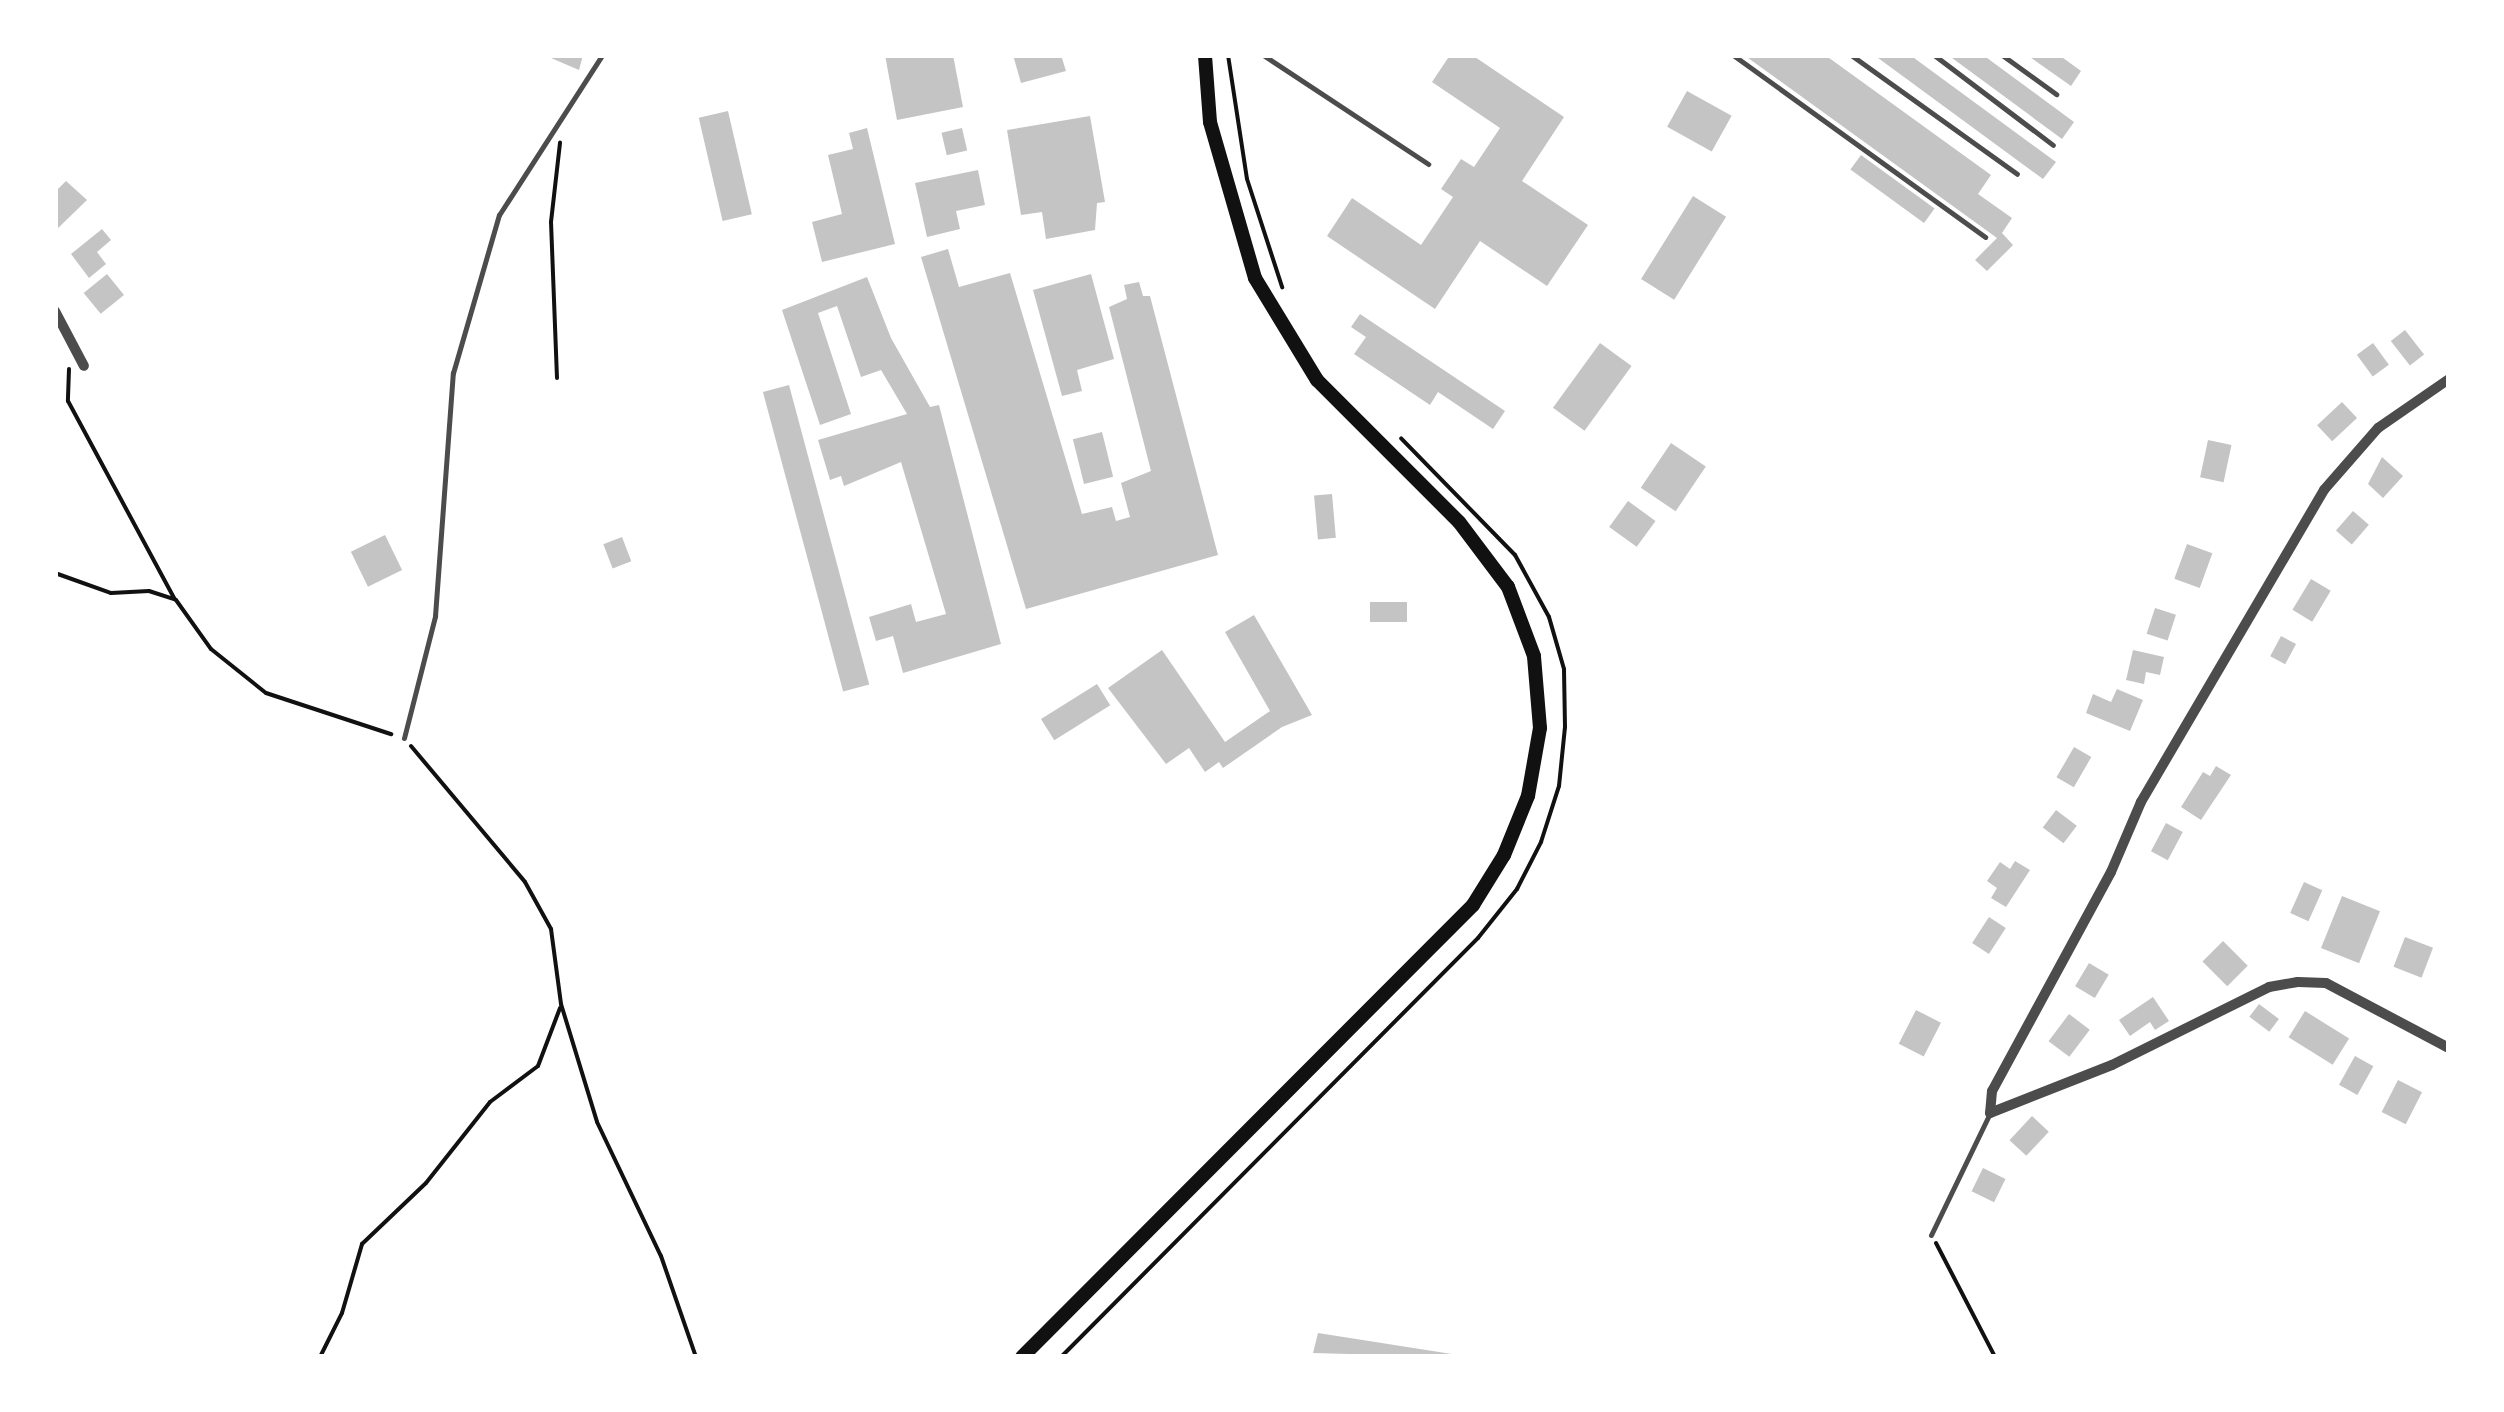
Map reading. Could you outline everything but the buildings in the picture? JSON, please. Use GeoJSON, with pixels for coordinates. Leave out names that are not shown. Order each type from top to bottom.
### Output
{"type":"FeatureCollection","features":[{"type":"Feature","properties":{"kind":"main road"},"geometry":{"type":"LineString","coordinates":[[1022,1357],[1472,904],[1504,855],[1528,796],[1540,728],[1534,656],[1508,588],[1460,522],[1317,380],[1255,278],[1210,122],[1204,55]]}},
{"type":"Feature","properties":{"kind":"street"},"geometry":{"type":"LineString","coordinates":[[55,311],[84,366]]}},
{"type":"Feature","properties":{"kind":"street"},"geometry":{"type":"LineString","coordinates":[[2449,378],[2378,428],[2324,490],[2141,802],[2111,872],[1992,1091],[1990,1113],[2112,1065],[2269,987],[2298,982],[2326,983],[2401,1028],[2449,1048]]}},
{"type":"Feature","properties":{"kind":"lane"},"geometry":{"type":"LineString","coordinates":[[404,738],[436,616],[454,373],[499,216],[602,55]]}},
{"type":"Feature","properties":{"kind":"lane"},"geometry":{"type":"LineString","coordinates":[[1263,55],[1428,164]]}},
{"type":"Feature","properties":{"kind":"lane"},"geometry":{"type":"LineString","coordinates":[[1733,55],[1985,237]]}},
{"type":"Feature","properties":{"kind":"lane"},"geometry":{"type":"LineString","coordinates":[[1851,55],[2017,174]]}},
{"type":"Feature","properties":{"kind":"lane"},"geometry":{"type":"LineString","coordinates":[[1934,55],[2054,145]]}},
{"type":"Feature","properties":{"kind":"lane"},"geometry":{"type":"LineString","coordinates":[[2002,55],[2056,94]]}},
{"type":"Feature","properties":{"kind":"lane"},"geometry":{"type":"LineString","coordinates":[[1932,1235],[1990,1113]]}},
{"type":"Feature","properties":{"kind":"path"},"geometry":{"type":"LineString","coordinates":[[1228,55],[1232,114],[1247,179],[1285,296]]}},
{"type":"Feature","properties":{"kind":"path"},"geometry":{"type":"LineString","coordinates":[[557,378],[551,222],[564,110]]}},
{"type":"Feature","properties":{"kind":"path"},"geometry":{"type":"LineString","coordinates":[[70,334],[68,401],[176,600],[211,650],[266,693],[404,738],[525,882],[550,929],[561,1004],[597,1122],[661,1256],[696,1357]]}},
{"type":"Feature","properties":{"kind":"path"},"geometry":{"type":"LineString","coordinates":[[1061,1357],[1478,938],[1517,889],[1541,842],[1559,786],[1565,727],[1564,669],[1549,617],[1515,555],[1390,428]]}},
{"type":"Feature","properties":{"kind":"path"},"geometry":{"type":"LineString","coordinates":[[55,572],[111,593],[149,591],[176,600]]}},
{"type":"Feature","properties":{"kind":"path"},"geometry":{"type":"LineString","coordinates":[[320,1357],[342,1313],[362,1244],[426,1183],[490,1102],[538,1066],[561,1004]]}},
{"type":"Feature","properties":{"kind":"path"},"geometry":{"type":"LineString","coordinates":[[1932,1235],[1995,1357]]}}]}
